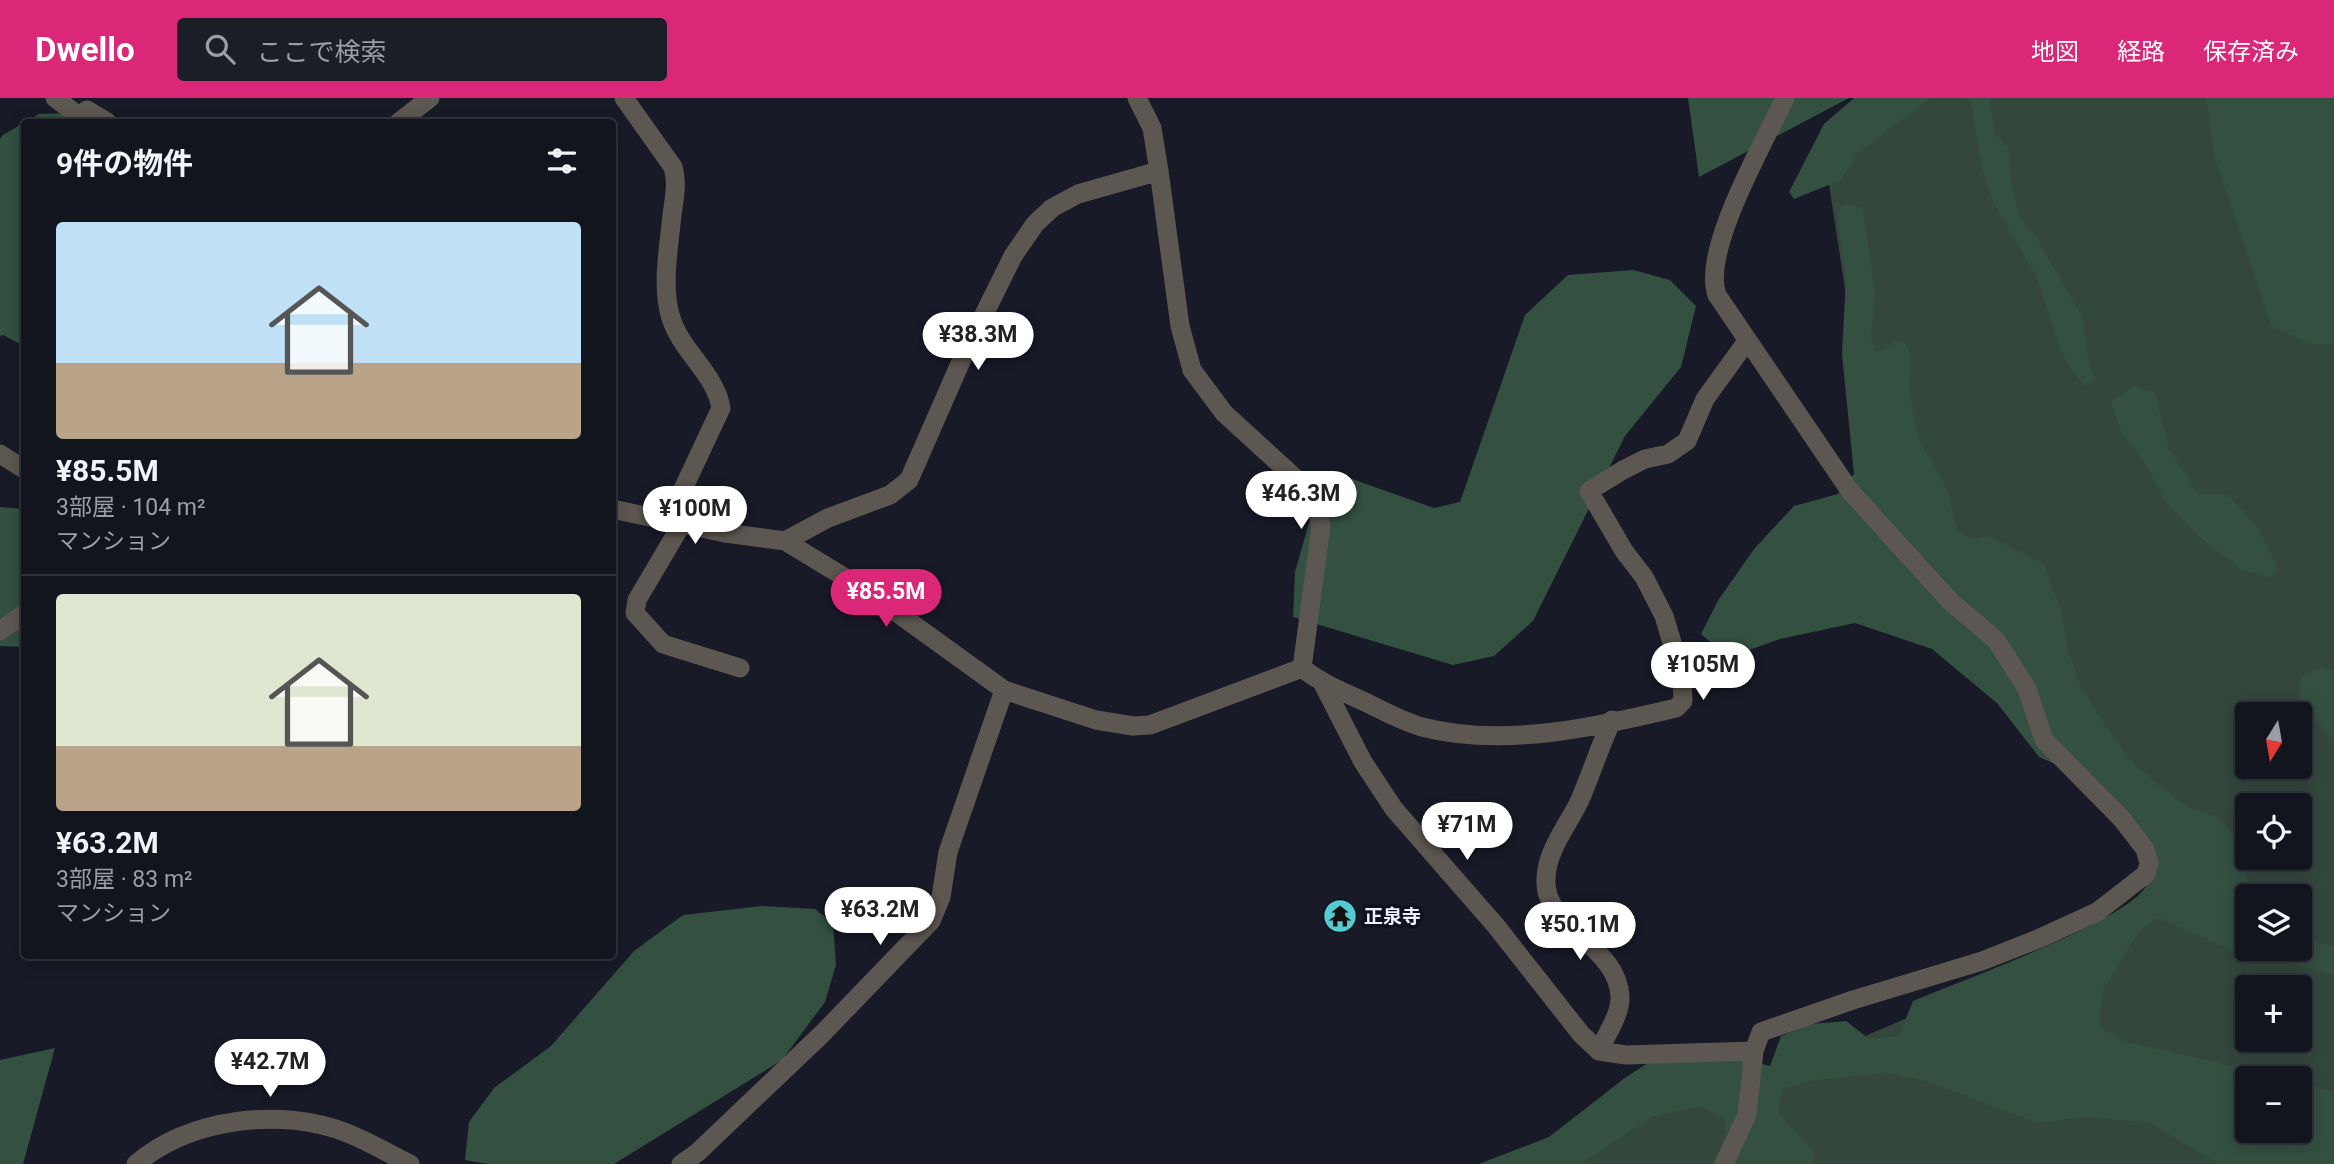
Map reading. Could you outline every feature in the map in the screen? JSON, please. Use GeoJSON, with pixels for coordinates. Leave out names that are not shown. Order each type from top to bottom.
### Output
{"type":"FeatureCollection","features":[{"type":"Feature","properties":{"kind":"street"},"geometry":{"type":"LineString","coordinates":[[55,98],[83,119]]}},
{"type":"Feature","properties":{"kind":"street"},"geometry":{"type":"LineString","coordinates":[[403,119],[430,98]]}},
{"type":"Feature","properties":{"kind":"street"},"geometry":{"type":"LineString","coordinates":[[624,98],[673,167],[677,180],[669,251],[667,298],[670,318],[714,385],[721,408],[676,520],[637,600],[635,613],[663,644],[740,668]]}},
{"type":"Feature","properties":{"kind":"street"},"geometry":{"type":"LineString","coordinates":[[1137,98],[1152,128],[1180,326],[1192,370],[1224,413],[1305,487],[1318,511],[1321,542],[1302,668]]}},
{"type":"Feature","properties":{"kind":"street"},"geometry":{"type":"LineString","coordinates":[[1724,1164],[1747,1115],[1754,1051],[1761,1032],[1853,1000],[1982,961],[2097,912],[2146,874],[2149,863],[2145,849],[2121,818],[2044,740],[2027,689],[1996,640],[1950,601],[1850,491],[1717,295],[1713,268],[1723,231],[1785,98]]}},
{"type":"Feature","properties":{"kind":"street"},"geometry":{"type":"LineString","coordinates":[[84,119],[87,110],[102,119]]}},
{"type":"Feature","properties":{"kind":"street"},"geometry":{"type":"LineString","coordinates":[[785,541],[828,518],[890,495],[909,480],[1013,256],[1035,224],[1052,208],[1078,194],[1159,171]]}},
{"type":"Feature","properties":{"kind":"street"},"geometry":{"type":"LineString","coordinates":[[1302,668],[1323,684],[1407,722],[1462,733],[1577,729],[1676,708],[1683,701],[1684,693],[1664,616],[1589,491],[1623,470],[1646,459],[1668,454],[1687,441],[1705,399],[1747,341]]}},
{"type":"Feature","properties":{"kind":"street"},"geometry":{"type":"LineString","coordinates":[[0,454],[21,467]]}},
{"type":"Feature","properties":{"kind":"street"},"geometry":{"type":"LineString","coordinates":[[616,510],[676,520],[725,533],[785,541],[867,591],[1004,690],[1096,720],[1133,726],[1150,725],[1302,668]]}},
{"type":"Feature","properties":{"kind":"street"},"geometry":{"type":"LineString","coordinates":[[0,631],[21,616]]}},
{"type":"Feature","properties":{"kind":"street"},"geometry":{"type":"LineString","coordinates":[[1323,684],[1363,762],[1394,809],[1496,926],[1581,1034],[1599,1051],[1626,1055],[1754,1051]]}},
{"type":"Feature","properties":{"kind":"street"},"geometry":{"type":"LineString","coordinates":[[681,1164],[697,1153],[822,1034],[932,921],[940,897],[948,852],[1004,690]]}},
{"type":"Feature","properties":{"kind":"street"},"geometry":{"type":"LineString","coordinates":[[1599,1051],[1619,1005],[1618,988],[1605,961],[1584,936],[1558,917],[1551,904],[1545,879],[1553,851],[1579,802],[1612,720]]}},
{"type":"Feature","properties":{"kind":"street"},"geometry":{"type":"LineString","coordinates":[[136,1164],[165,1143],[185,1136],[228,1124],[271,1119],[303,1122],[346,1132],[410,1164]]}},
{"type":"Feature","properties":{"kind":"green space"},"geometry":{"type":"Polygon","coordinates":[[[1688,98],[1849,98],[1699,177],[1688,98]]]}},
{"type":"Feature","properties":{"kind":"green space"},"geometry":{"type":"Polygon","coordinates":[[[1854,98],[1930,98],[1856,155],[1841,180],[1794,199],[1789,192],[1824,124],[1854,98]]]}},
{"type":"Feature","properties":{"kind":"green space"},"geometry":{"type":"Polygon","coordinates":[[[1891,98],[2216,98],[2334,329],[2334,1164],[1536,1164],[1634,1123],[1744,1087],[2170,907],[2162,840],[1876,491],[1826,165],[1891,98]]]}},
{"type":"Feature","properties":{"kind":"green space"},"geometry":{"type":"Polygon","coordinates":[[[1966,98],[1990,98],[1994,132],[2009,148],[2011,185],[2020,217],[2037,239],[2083,318],[2088,359],[2096,380],[2086,386],[2075,375],[2060,348],[2033,271],[1988,189],[1971,102],[1966,98]]]}},
{"type":"Feature","properties":{"kind":"green space"},"geometry":{"type":"Polygon","coordinates":[[[2206,98],[2334,98],[2334,344],[2310,344],[2271,326],[2215,159],[2206,98]]]}},
{"type":"Feature","properties":{"kind":"green space"},"geometry":{"type":"Polygon","coordinates":[[[103,112],[111,119],[30,119],[39,114],[103,112]]]}},
{"type":"Feature","properties":{"kind":"green space"},"geometry":{"type":"Polygon","coordinates":[[[21,125],[21,344],[0,336],[0,139],[21,125]]]}},
{"type":"Feature","properties":{"kind":"green space"},"geometry":{"type":"Polygon","coordinates":[[[1848,203],[1863,208],[1875,291],[1871,339],[1875,352],[1883,350],[1895,340],[1905,343],[1911,356],[1909,389],[1917,436],[1947,489],[1957,530],[1971,539],[1988,536],[2044,564],[2061,610],[2067,646],[2079,682],[2105,725],[2133,763],[2159,785],[2188,807],[2220,818],[2235,840],[2235,870],[2245,870],[2250,884],[2235,884],[2235,950],[2158,918],[2140,930],[2103,990],[2099,1027],[2123,1041],[2235,1066],[2235,1143],[2312,1143],[2312,1086],[2334,1092],[2334,1164],[2219,1164],[2148,1122],[2086,1117],[2037,1123],[1929,1082],[1886,1073],[1809,1081],[1781,1090],[1778,1112],[1815,1153],[1812,1164],[1711,1164],[1725,1143],[1725,1119],[1701,1106],[1652,1117],[1581,1164],[1479,1164],[1549,1137],[1648,1063],[1744,1059],[1770,1066],[1781,1036],[1810,1024],[1846,1021],[1869,1039],[1899,1036],[1913,1001],[2076,933],[2133,900],[2148,883],[2152,864],[2079,774],[2039,757],[1997,703],[1932,649],[1855,623],[1780,639],[1749,650],[1716,647],[1701,634],[1719,599],[1754,549],[1794,506],[1838,494],[1854,474],[1842,355],[1846,277],[1837,217],[1840,207],[1848,203]]]}},
{"type":"Feature","properties":{"kind":"green space"},"geometry":{"type":"Polygon","coordinates":[[[1633,270],[1670,280],[1696,306],[1681,367],[1625,436],[1533,621],[1494,656],[1453,665],[1293,617],[1295,572],[1315,502],[1341,475],[1434,508],[1460,502],[1525,315],[1568,275],[1633,270]]]}},
{"type":"Feature","properties":{"kind":"green space"},"geometry":{"type":"Polygon","coordinates":[[[2134,386],[2155,393],[2169,448],[2198,494],[2227,494],[2258,527],[2279,569],[2271,578],[2242,570],[2197,535],[2168,505],[2144,462],[2121,431],[2110,402],[2134,386]]]}},
{"type":"Feature","properties":{"kind":"green space"},"geometry":{"type":"Polygon","coordinates":[[[0,507],[21,509],[21,647],[0,646],[0,507]]]}},
{"type":"Feature","properties":{"kind":"green space"},"geometry":{"type":"Polygon","coordinates":[[[2319,668],[2334,670],[2334,740],[2312,717],[2312,702],[2301,702],[2299,699],[2301,676],[2319,668]]]}},
{"type":"Feature","properties":{"kind":"green space"},"geometry":{"type":"Polygon","coordinates":[[[762,906],[815,909],[833,923],[836,965],[825,1002],[782,1060],[614,1164],[488,1164],[465,1160],[469,1122],[494,1088],[551,1046],[634,951],[683,915],[762,906]]]}},
{"type":"Feature","properties":{"kind":"green space"},"geometry":{"type":"Polygon","coordinates":[[[2312,940],[2334,947],[2334,975],[2279,961],[2312,961],[2312,940]]]}},
{"type":"Feature","properties":{"kind":"green space"},"geometry":{"type":"Polygon","coordinates":[[[55,1048],[23,1164],[0,1164],[0,1060],[55,1048]]]}},
{"type":"Feature","properties":{"kind":"place","name":"正泉寺"},"geometry":{"type":"Point","coordinates":[1340,916]}}]}
